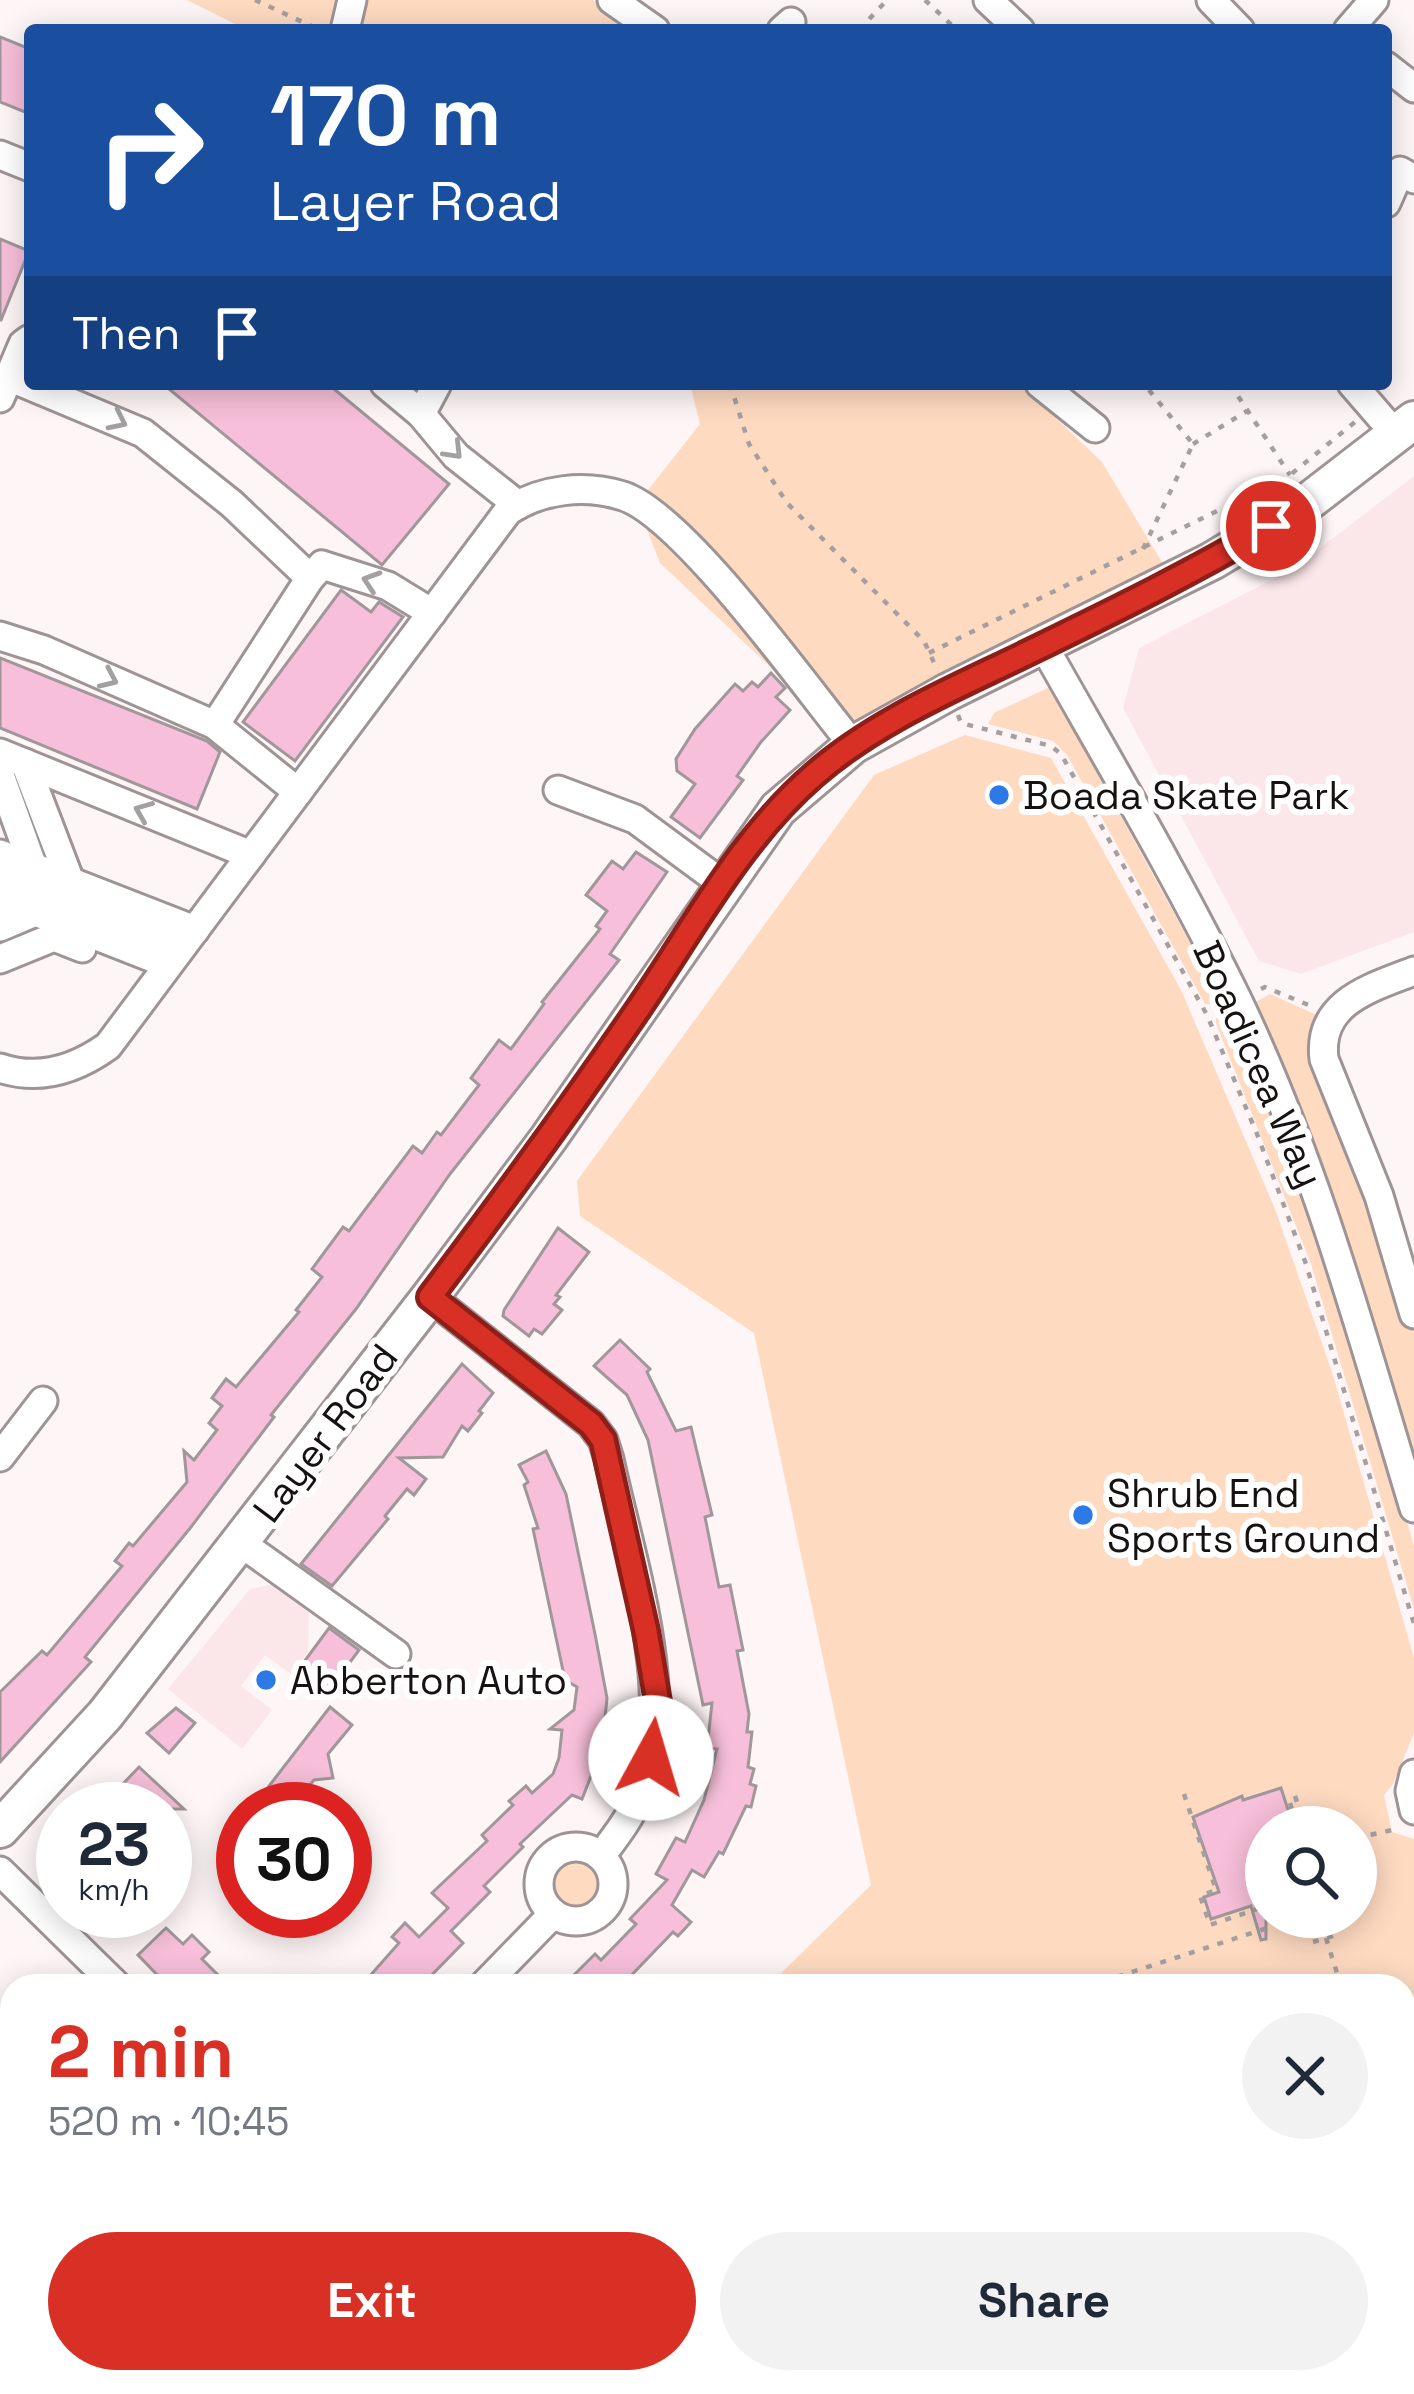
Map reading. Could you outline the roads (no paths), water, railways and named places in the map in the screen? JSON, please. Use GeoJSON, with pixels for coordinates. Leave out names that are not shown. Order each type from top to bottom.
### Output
{"type":"FeatureCollection","features":[{"type":"Feature","properties":{"kind":"main road","name":"Layer Road"},"geometry":{"type":"LineString","coordinates":[[0,1829],[105,1715],[430,1297],[571,1107],[778,809],[853,745],[948,692],[1212,561],[1300,508],[1406,428]]}},
{"type":"Feature","properties":{"kind":"street"},"geometry":{"type":"LineString","coordinates":[[612,0],[646,24]]}},
{"type":"Feature","properties":{"kind":"street"},"geometry":{"type":"LineString","coordinates":[[988,0],[1014,24]]}},
{"type":"Feature","properties":{"kind":"street"},"geometry":{"type":"LineString","coordinates":[[1211,0],[1234,24]]}},
{"type":"Feature","properties":{"kind":"street"},"geometry":{"type":"LineString","coordinates":[[1353,24],[1374,0]]}},
{"type":"Feature","properties":{"kind":"street"},"geometry":{"type":"LineString","coordinates":[[1392,193],[1409,165]]}},
{"type":"Feature","properties":{"kind":"street"},"geometry":{"type":"LineString","coordinates":[[24,343],[5,387],[143,433],[232,504],[310,578]]}},
{"type":"Feature","properties":{"kind":"street"},"geometry":{"type":"LineString","coordinates":[[392,390],[421,414],[456,456],[518,505]]}},
{"type":"Feature","properties":{"kind":"street"},"geometry":{"type":"LineString","coordinates":[[421,414],[434,390]]}},
{"type":"Feature","properties":{"kind":"street"},"geometry":{"type":"LineString","coordinates":[[1057,390],[1095,428]]}},
{"type":"Feature","properties":{"kind":"street"},"geometry":{"type":"LineString","coordinates":[[1358,390],[1406,428]]}},
{"type":"Feature","properties":{"kind":"street"},"geometry":{"type":"LineString","coordinates":[[0,1067],[38,1073],[64,1070],[108,1046],[508,512],[529,498],[574,489],[625,496],[672,528],[853,745]]}},
{"type":"Feature","properties":{"kind":"street"},"geometry":{"type":"LineString","coordinates":[[215,725],[322,565],[388,586],[432,613]]}},
{"type":"Feature","properties":{"kind":"street"},"geometry":{"type":"LineString","coordinates":[[0,636],[44,650],[215,725],[298,792]]}},
{"type":"Feature","properties":{"kind":"street","name":"Boadicea Way"},"geometry":{"type":"LineString","coordinates":[[1042,645],[1238,1000],[1334,1243],[1414,1508]]}},
{"type":"Feature","properties":{"kind":"street"},"geometry":{"type":"LineString","coordinates":[[8,764],[251,855]]}},
{"type":"Feature","properties":{"kind":"street"},"geometry":{"type":"LineString","coordinates":[[8,764],[70,881],[175,955]]}},
{"type":"Feature","properties":{"kind":"street"},"geometry":{"type":"LineString","coordinates":[[8,764],[11,889],[55,937]]}},
{"type":"Feature","properties":{"kind":"street"},"geometry":{"type":"LineString","coordinates":[[558,790],[635,819],[723,884]]}},
{"type":"Feature","properties":{"kind":"street"},"geometry":{"type":"LineString","coordinates":[[11,889],[70,881]]}},
{"type":"Feature","properties":{"kind":"street"},"geometry":{"type":"LineString","coordinates":[[11,889],[175,955]]}},
{"type":"Feature","properties":{"kind":"street"},"geometry":{"type":"LineString","coordinates":[[0,959],[55,937],[175,955]]}},
{"type":"Feature","properties":{"kind":"street","name":"Boadicea Way"},"geometry":{"type":"LineString","coordinates":[[1414,971],[1350,998],[1330,1018],[1322,1044],[1379,1196],[1414,1314]]}},
{"type":"Feature","properties":{"kind":"street"},"geometry":{"type":"LineString","coordinates":[[430,1297],[591,1424],[609,1459],[658,1702],[651,1758],[640,1794],[601,1856]]}},
{"type":"Feature","properties":{"kind":"street"},"geometry":{"type":"LineString","coordinates":[[0,1457],[44,1402]]}},
{"type":"Feature","properties":{"kind":"street"},"geometry":{"type":"LineString","coordinates":[[241,1543],[396,1654]]}},
{"type":"Feature","properties":{"kind":"street"},"geometry":{"type":"LineString","coordinates":[[1405,1815],[1414,1774]]}},
{"type":"Feature","properties":{"kind":"street"},"geometry":{"type":"LineString","coordinates":[[567,1848],[601,1856],[613,1875],[605,1908],[586,1921],[553,1914],[540,1894],[541,1871],[547,1861],[567,1848]]}},
{"type":"Feature","properties":{"kind":"street"},"geometry":{"type":"LineString","coordinates":[[0,1871],[105,1974]]}},
{"type":"Feature","properties":{"kind":"street"},"geometry":{"type":"LineString","coordinates":[[495,1974],[553,1914]]}},
{"type":"Feature","properties":{"kind":"place","name":"Boada Skate Park"},"geometry":{"type":"Point","coordinates":[999,795]}},
{"type":"Feature","properties":{"kind":"place","name":"Shrub End Sports Ground"},"geometry":{"type":"Point","coordinates":[1083,1515]}},
{"type":"Feature","properties":{"kind":"place","name":"Abberton Auto"},"geometry":{"type":"Point","coordinates":[266,1680]}}]}
